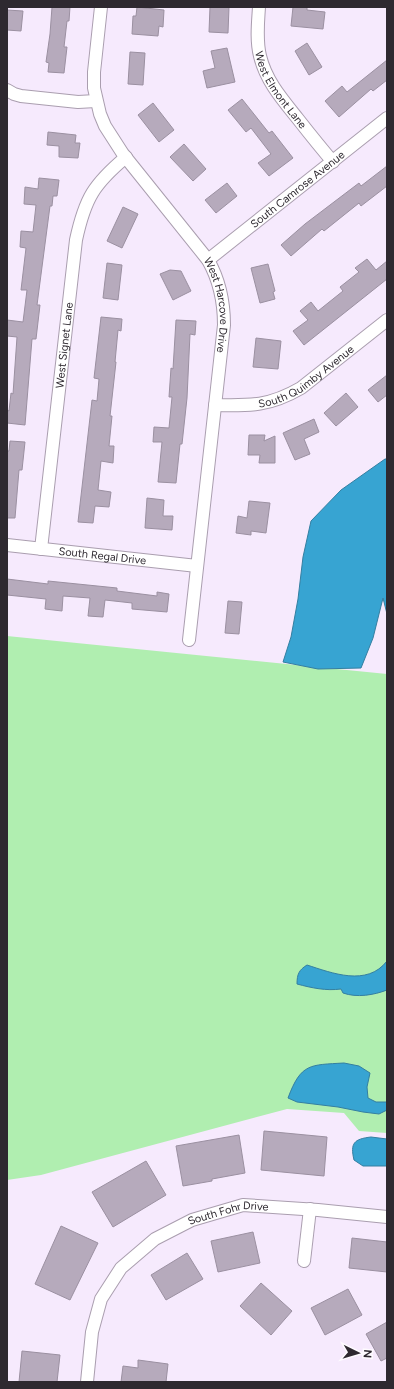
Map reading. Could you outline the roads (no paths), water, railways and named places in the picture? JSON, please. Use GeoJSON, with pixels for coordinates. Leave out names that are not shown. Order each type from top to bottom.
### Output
{"type":"FeatureCollection","features":[{"type":"Feature","properties":{"kind":"street","name":"West Harcove Drive"},"geometry":{"type":"LineString","coordinates":[[101,7],[94,72],[94,88],[96,101],[105,126],[126,157],[208,260],[216,274],[222,292],[224,306],[224,325],[189,640]]}},
{"type":"Feature","properties":{"kind":"street","name":"West Elmont Lane"},"geometry":{"type":"LineString","coordinates":[[259,7],[257,27],[258,44],[265,72],[274,88],[333,162]]}},
{"type":"Feature","properties":{"kind":"street"},"geometry":{"type":"LineString","coordinates":[[7,90],[21,96],[78,102],[96,101]]}},
{"type":"Feature","properties":{"kind":"street","name":"South Camrose Avenue"},"geometry":{"type":"LineString","coordinates":[[208,260],[387,118]]}},
{"type":"Feature","properties":{"kind":"street","name":"West Signet Lane"},"geometry":{"type":"LineString","coordinates":[[41,549],[77,232],[81,217],[91,194],[108,173],[126,157]]}},
{"type":"Feature","properties":{"kind":"street","name":"South Quimby Avenue"},"geometry":{"type":"LineString","coordinates":[[215,405],[265,404],[285,397],[301,388],[387,320]]}},
{"type":"Feature","properties":{"kind":"street","name":"South Regal Drive"},"geometry":{"type":"LineString","coordinates":[[7,545],[197,566]]}},
{"type":"Feature","properties":{"kind":"street","name":"South Fohr Drive"},"geometry":{"type":"LineString","coordinates":[[87,1382],[92,1332],[101,1299],[120,1268],[155,1239],[192,1220],[243,1204],[387,1217]]}},
{"type":"Feature","properties":{"kind":"street"},"geometry":{"type":"LineString","coordinates":[[304,1261],[310,1209]]}},
{"type":"Feature","properties":{"kind":"water"},"geometry":{"type":"Polygon","coordinates":[[[387,459],[387,614],[383,598],[373,638],[361,668],[318,669],[283,662],[291,637],[298,599],[303,557],[311,521],[341,490],[387,459]]]}},
{"type":"Feature","properties":{"kind":"water"},"geometry":{"type":"Polygon","coordinates":[[[387,961],[387,990],[377,993],[348,995],[343,993],[341,989],[319,989],[297,984],[299,973],[307,965],[338,974],[359,976],[370,974],[379,969],[387,961]]]}},
{"type":"Feature","properties":{"kind":"water"},"geometry":{"type":"Polygon","coordinates":[[[344,1063],[359,1066],[370,1073],[367,1087],[368,1098],[376,1102],[387,1102],[387,1110],[379,1114],[297,1102],[288,1098],[297,1078],[308,1068],[323,1064],[344,1063]]]}},
{"type":"Feature","properties":{"kind":"water"},"geometry":{"type":"Polygon","coordinates":[[[371,1137],[387,1139],[387,1166],[363,1166],[354,1160],[353,1146],[355,1143],[361,1139],[371,1137]]]}}]}
